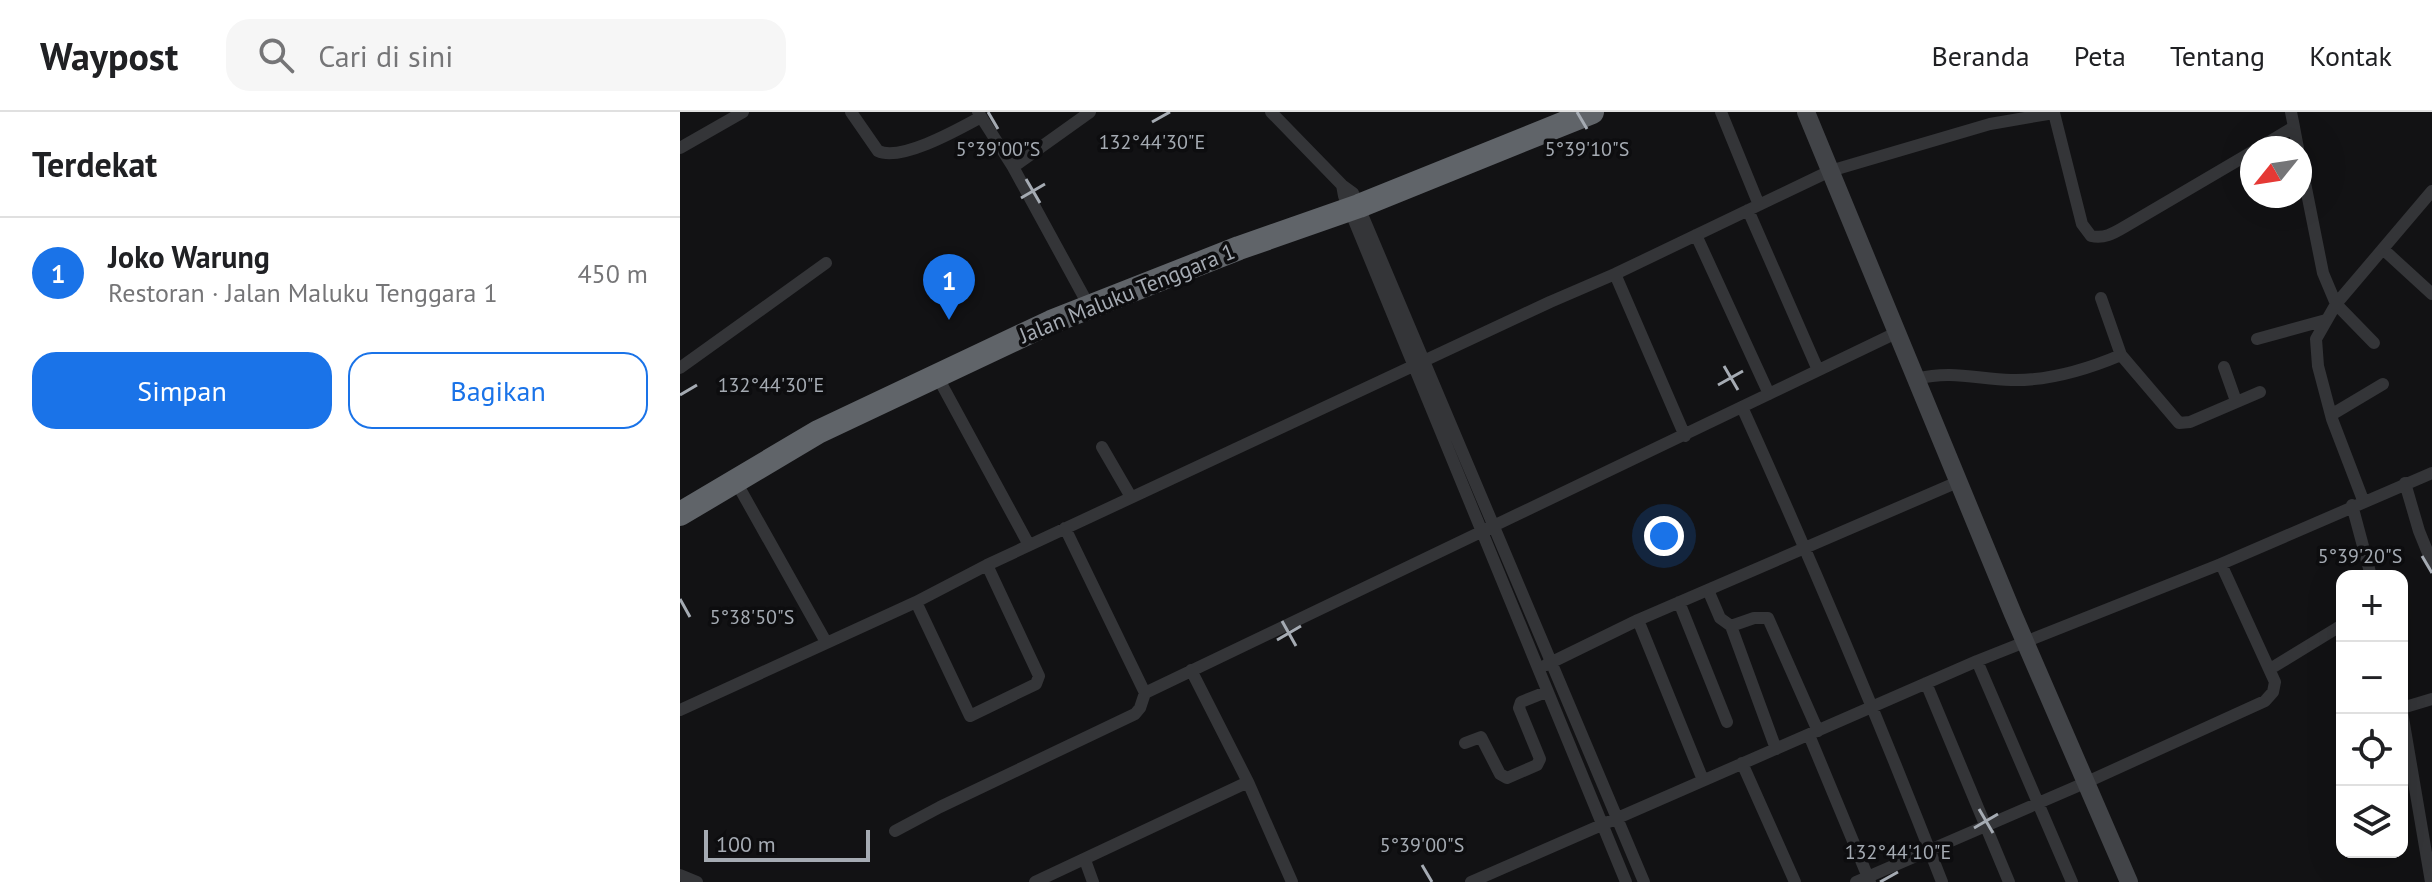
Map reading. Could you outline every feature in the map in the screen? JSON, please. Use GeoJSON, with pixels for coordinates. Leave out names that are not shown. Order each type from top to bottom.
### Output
{"type":"FeatureCollection","features":[{"type":"Feature","properties":{"kind":"highway","name":"Jalan Maluku Tenggara 1"},"geometry":{"type":"LineString","coordinates":[[680,502],[772,446],[882,387],[1086,302],[1303,224],[1350,198],[1563,112]]}},
{"type":"Feature","properties":{"kind":"highway","name":"Jalan Maluku Tenggara 1"},"geometry":{"type":"LineString","coordinates":[[1350,198],[1592,112]]}},
{"type":"Feature","properties":{"kind":"highway","name":"Jalan Maluku Tenggara 1"},"geometry":{"type":"LineString","coordinates":[[680,514],[818,432],[1086,302]]}},
{"type":"Feature","properties":{"kind":"street"},"geometry":{"type":"LineString","coordinates":[[680,148],[743,112]]}},
{"type":"Feature","properties":{"kind":"street"},"geometry":{"type":"LineString","coordinates":[[851,112],[878,151],[890,154],[921,145],[979,115],[1013,167],[1086,302]]}},
{"type":"Feature","properties":{"kind":"street"},"geometry":{"type":"LineString","coordinates":[[1013,167],[1090,112]]}},
{"type":"Feature","properties":{"kind":"street"},"geometry":{"type":"LineString","coordinates":[[1271,112],[1350,198],[1488,527],[1551,663],[1644,882]]}},
{"type":"Feature","properties":{"kind":"street"},"geometry":{"type":"LineString","coordinates":[[1721,112],[1753,208],[1818,370]]}},
{"type":"Feature","properties":{"kind":"street"},"geometry":{"type":"LineString","coordinates":[[1806,112],[2025,641],[2129,882]]}},
{"type":"Feature","properties":{"kind":"street"},"geometry":{"type":"LineString","coordinates":[[680,710],[1830,171],[1990,124],[2056,112],[2082,224],[2091,236],[2108,236],[2240,159]]}},
{"type":"Feature","properties":{"kind":"street"},"geometry":{"type":"LineString","coordinates":[[2291,112],[2296,136]]}},
{"type":"Feature","properties":{"kind":"street"},"geometry":{"type":"LineString","coordinates":[[2279,136],[2294,127]]}},
{"type":"Feature","properties":{"kind":"street"},"geometry":{"type":"LineString","coordinates":[[2370,570],[2358,503],[2331,415],[2315,348],[2316,339],[2336,304],[2430,197]]}},
{"type":"Feature","properties":{"kind":"street"},"geometry":{"type":"LineString","coordinates":[[2309,208],[2318,253],[2336,304],[2374,343]]}},
{"type":"Feature","properties":{"kind":"street"},"geometry":{"type":"LineString","coordinates":[[1696,235],[1769,394]]}},
{"type":"Feature","properties":{"kind":"street"},"geometry":{"type":"LineString","coordinates":[[2384,250],[2432,294]]}},
{"type":"Feature","properties":{"kind":"street"},"geometry":{"type":"LineString","coordinates":[[680,368],[826,263]]}},
{"type":"Feature","properties":{"kind":"street"},"geometry":{"type":"LineString","coordinates":[[1615,274],[1685,436]]}},
{"type":"Feature","properties":{"kind":"street"},"geometry":{"type":"LineString","coordinates":[[2101,298],[2121,355],[2182,424],[2260,392]]}},
{"type":"Feature","properties":{"kind":"street"},"geometry":{"type":"LineString","coordinates":[[2257,339],[2326,320]]}},
{"type":"Feature","properties":{"kind":"street"},"geometry":{"type":"LineString","coordinates":[[1145,693],[1898,332]]}},
{"type":"Feature","properties":{"kind":"street"},"geometry":{"type":"LineString","coordinates":[[1917,379],[1946,374],[2026,380],[2080,370],[2121,355]]}},
{"type":"Feature","properties":{"kind":"street"},"geometry":{"type":"LineString","coordinates":[[2224,367],[2236,401]]}},
{"type":"Feature","properties":{"kind":"street"},"geometry":{"type":"LineString","coordinates":[[936,374],[1029,545]]}},
{"type":"Feature","properties":{"kind":"street"},"geometry":{"type":"LineString","coordinates":[[2331,415],[2383,384]]}},
{"type":"Feature","properties":{"kind":"street"},"geometry":{"type":"LineString","coordinates":[[1742,407],[1873,708],[1942,882]]}},
{"type":"Feature","properties":{"kind":"street"},"geometry":{"type":"LineString","coordinates":[[1102,447],[1131,497]]}},
{"type":"Feature","properties":{"kind":"street"},"geometry":{"type":"LineString","coordinates":[[1471,882],[1977,661],[2221,564],[2432,473]]}},
{"type":"Feature","properties":{"kind":"street"},"geometry":{"type":"LineString","coordinates":[[735,480],[826,642]]}},
{"type":"Feature","properties":{"kind":"street"},"geometry":{"type":"LineString","coordinates":[[1537,670],[1638,620],[1960,481]]}},
{"type":"Feature","properties":{"kind":"street"},"geometry":{"type":"LineString","coordinates":[[2405,483],[2432,563]]}},
{"type":"Feature","properties":{"kind":"street"},"geometry":{"type":"LineString","coordinates":[[1488,527],[1537,670],[1626,882]]}},
{"type":"Feature","properties":{"kind":"street"},"geometry":{"type":"LineString","coordinates":[[895,831],[1135,714],[1140,708],[1145,693],[1065,528]]}},
{"type":"Feature","properties":{"kind":"street"},"geometry":{"type":"LineString","coordinates":[[1731,626],[1754,618],[1768,618],[1813,733],[1864,880],[2261,704],[2275,686],[2221,564]]}},
{"type":"Feature","properties":{"kind":"street"},"geometry":{"type":"LineString","coordinates":[[916,602],[970,716],[1036,684],[1039,676],[987,565]]}},
{"type":"Feature","properties":{"kind":"street"},"geometry":{"type":"LineString","coordinates":[[1708,590],[1720,618],[1731,626],[1776,749]]}},
{"type":"Feature","properties":{"kind":"street"},"geometry":{"type":"LineString","coordinates":[[1679,602],[1727,722]]}},
{"type":"Feature","properties":{"kind":"street"},"geometry":{"type":"LineString","coordinates":[[1638,620],[1703,780]]}},
{"type":"Feature","properties":{"kind":"street"},"geometry":{"type":"LineString","coordinates":[[2270,669],[2336,629]]}},
{"type":"Feature","properties":{"kind":"street"},"geometry":{"type":"LineString","coordinates":[[1977,661],[2072,882]]}},
{"type":"Feature","properties":{"kind":"street"},"geometry":{"type":"LineString","coordinates":[[1191,670],[1248,782],[1292,882]]}},
{"type":"Feature","properties":{"kind":"street"},"geometry":{"type":"LineString","coordinates":[[1926,683],[2009,882]]}},
{"type":"Feature","properties":{"kind":"street"},"geometry":{"type":"LineString","coordinates":[[1465,743],[1481,737],[1500,774],[1507,778],[1537,765],[1540,759],[1519,708],[1521,702],[1546,692]]}},
{"type":"Feature","properties":{"kind":"street"},"geometry":{"type":"LineString","coordinates":[[2408,708],[2432,699]]}},
{"type":"Feature","properties":{"kind":"street"},"geometry":{"type":"LineString","coordinates":[[2403,714],[2431,882]]}},
{"type":"Feature","properties":{"kind":"street"},"geometry":{"type":"LineString","coordinates":[[1742,763],[1795,882]]}},
{"type":"Feature","properties":{"kind":"street"},"geometry":{"type":"LineString","coordinates":[[1035,882],[1248,782]]}},
{"type":"Feature","properties":{"kind":"street"},"geometry":{"type":"LineString","coordinates":[[1085,860],[1093,882]]}},
{"type":"Feature","properties":{"kind":"street"},"geometry":{"type":"LineString","coordinates":[[680,875],[697,882]]}},
{"type":"Feature","properties":{"kind":"place","name":"Joko Warung"},"geometry":{"type":"Point","coordinates":[949,320]}}]}
